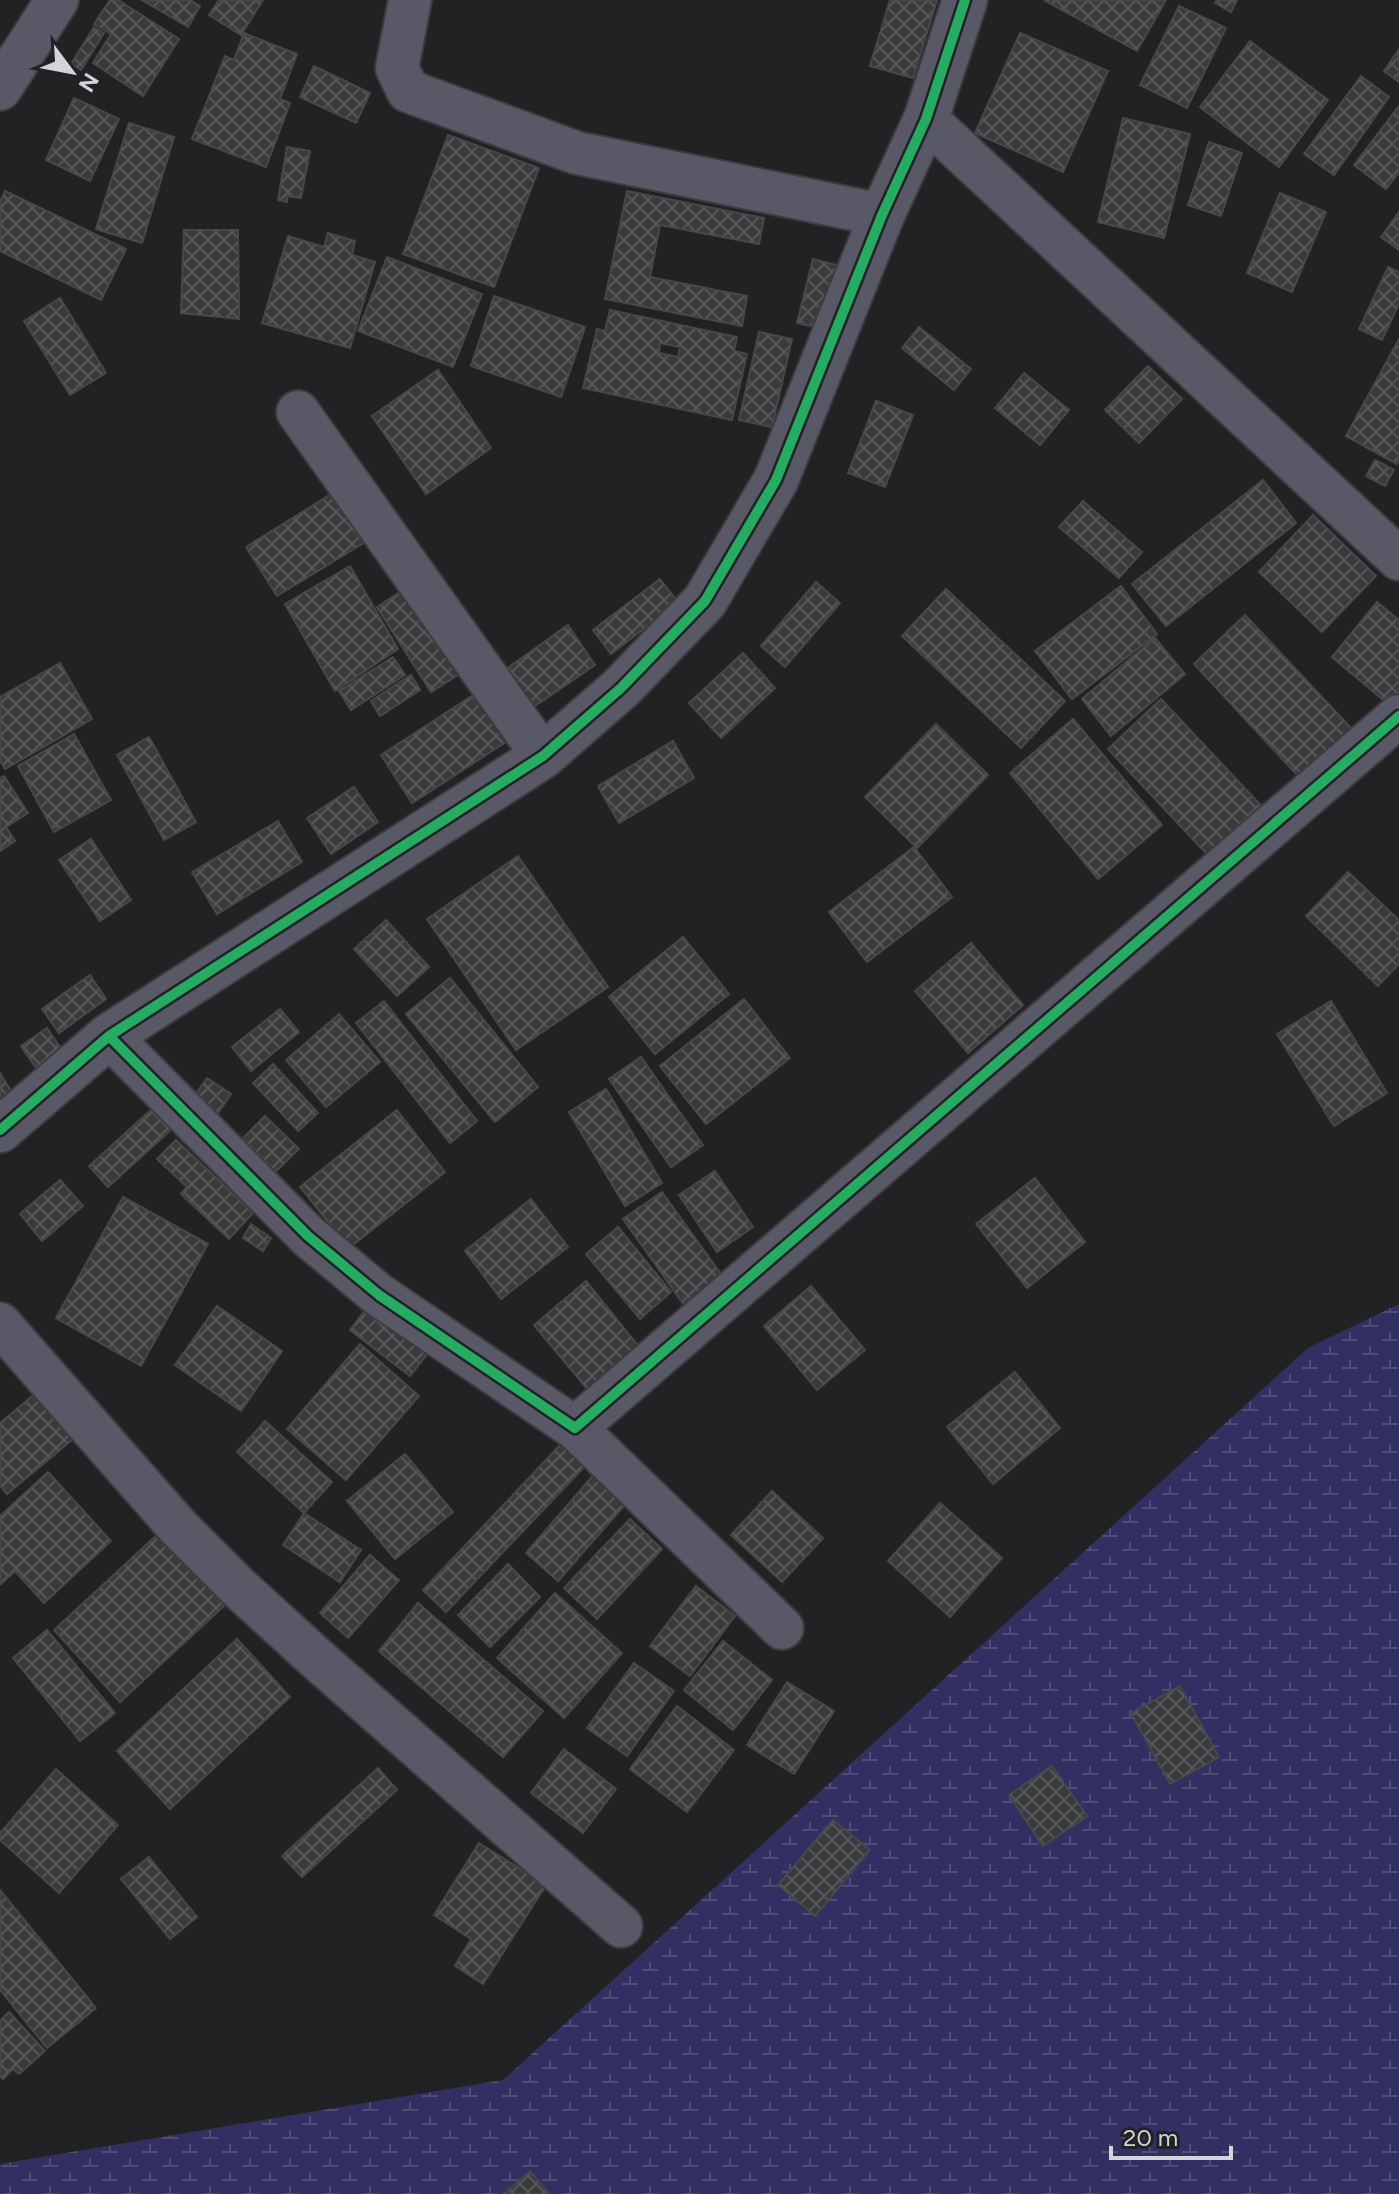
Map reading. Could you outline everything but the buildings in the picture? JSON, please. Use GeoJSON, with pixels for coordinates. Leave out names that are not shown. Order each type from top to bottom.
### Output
{"type":"FeatureCollection","features":[{"type":"Feature","properties":{"kind":"street"},"geometry":{"type":"LineString","coordinates":[[0,89],[57,0]]}},
{"type":"Feature","properties":{"kind":"street"},"geometry":{"type":"LineString","coordinates":[[410,0],[397,68],[408,91],[577,153],[882,215]]}},
{"type":"Feature","properties":{"kind":"street"},"geometry":{"type":"LineString","coordinates":[[0,1130],[109,1036],[543,756],[621,688],[705,601],[776,480],[882,215],[926,119],[965,0]]}},
{"type":"Feature","properties":{"kind":"street"},"geometry":{"type":"LineString","coordinates":[[926,119],[1399,559]]}},
{"type":"Feature","properties":{"kind":"street"},"geometry":{"type":"LineString","coordinates":[[298,412],[543,756]]}},
{"type":"Feature","properties":{"kind":"street"},"geometry":{"type":"LineString","coordinates":[[575,1428],[1399,716]]}},
{"type":"Feature","properties":{"kind":"street"},"geometry":{"type":"LineString","coordinates":[[109,1036],[308,1236],[379,1295],[575,1428],[782,1628]]}},
{"type":"Feature","properties":{"kind":"street"},"geometry":{"type":"LineString","coordinates":[[0,1324],[179,1528],[237,1586],[621,1926]]}},
{"type":"Feature","properties":{"kind":"green space"},"geometry":{"type":"Polygon","coordinates":[[[1399,1304],[1399,2194],[0,2194],[0,2164],[503,2080],[1308,1348],[1399,1304]]]}},
{"type":"Feature","properties":{"kind":"cycle path"},"geometry":{"type":"LineString","coordinates":[[0,1130],[109,1036],[543,756],[621,688],[705,601],[776,480],[882,215],[926,119],[965,0]]}},
{"type":"Feature","properties":{"kind":"cycle path"},"geometry":{"type":"LineString","coordinates":[[109,1036],[308,1236],[379,1295],[575,1428],[1399,716]]}}]}
